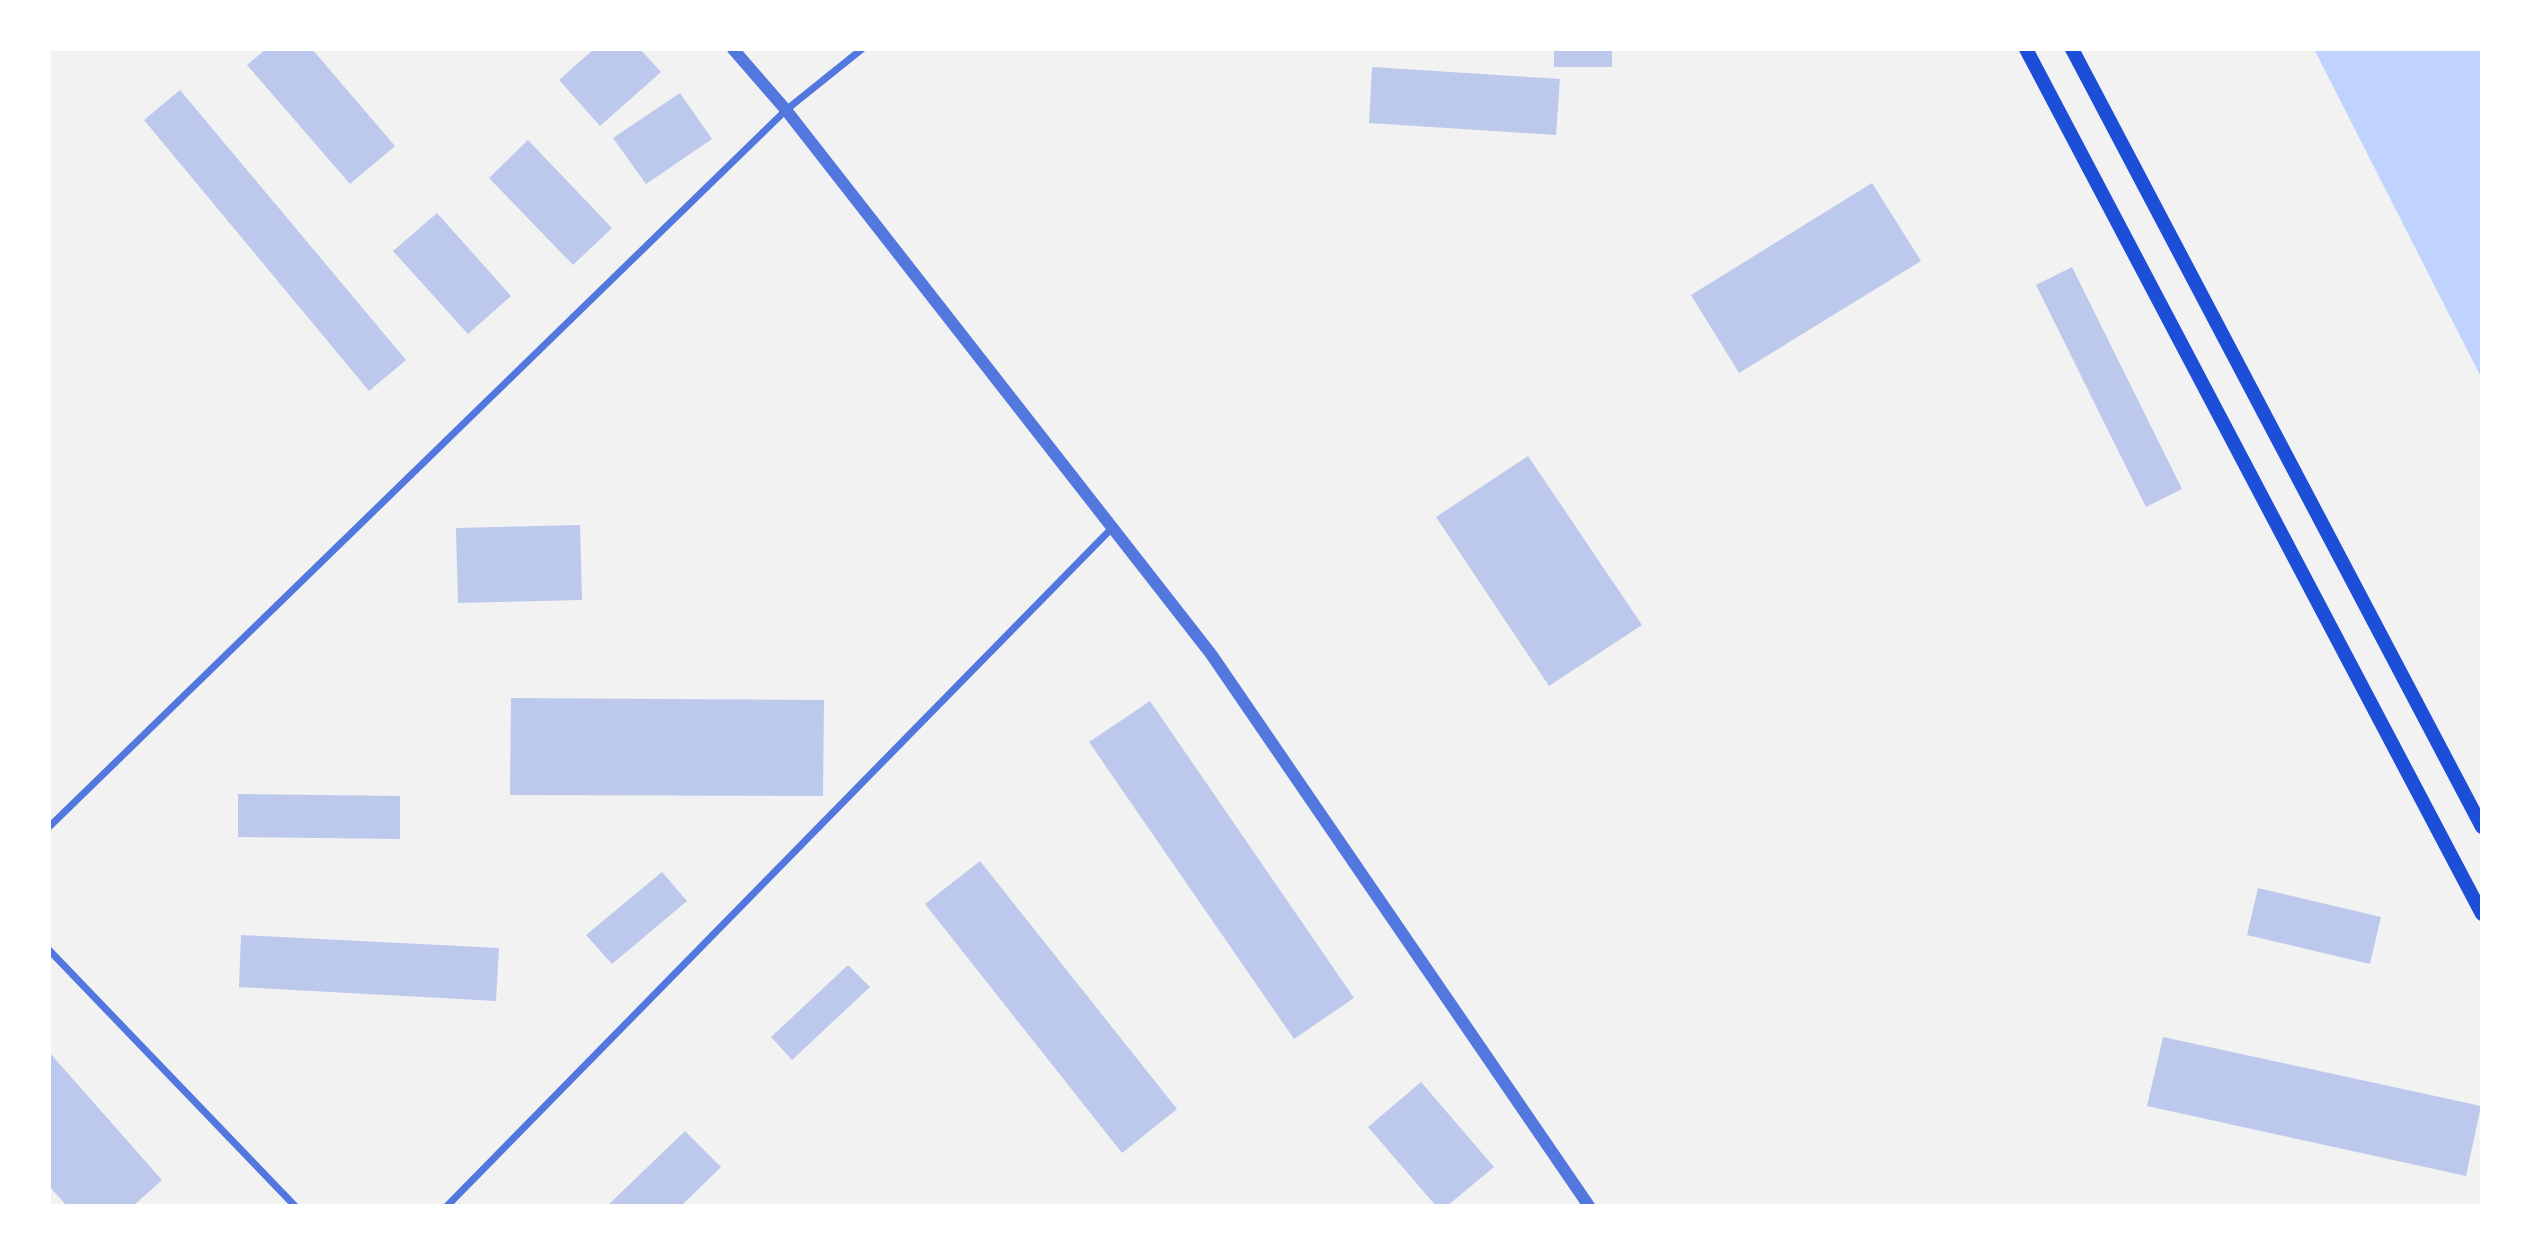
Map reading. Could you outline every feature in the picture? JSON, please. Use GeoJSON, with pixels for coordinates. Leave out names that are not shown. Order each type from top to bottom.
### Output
{"type":"FeatureCollection","features":[{"type":"Feature","properties":{"kind":"main road"},"geometry":{"type":"LineString","coordinates":[[2026,49],[2482,914]]}},
{"type":"Feature","properties":{"kind":"main road"},"geometry":{"type":"LineString","coordinates":[[2072,49],[2482,827]]}},
{"type":"Feature","properties":{"kind":"street"},"geometry":{"type":"LineString","coordinates":[[733,49],[786,110],[1211,654],[1589,1206]]}},
{"type":"Feature","properties":{"kind":"street"},"geometry":{"type":"LineString","coordinates":[[49,827],[786,110],[862,49]]}},
{"type":"Feature","properties":{"kind":"street"},"geometry":{"type":"LineString","coordinates":[[447,1206],[1112,528]]}},
{"type":"Feature","properties":{"kind":"street"},"geometry":{"type":"LineString","coordinates":[[49,950],[295,1206]]}},
{"type":"Feature","properties":{"kind":"water"},"geometry":{"type":"Polygon","coordinates":[[[2314,49],[2482,49],[2482,379],[2314,49]]]}},
{"type":"Feature","properties":{"kind":"building"},"geometry":{"type":"Polygon","coordinates":[[[266,49],[312,49],[395,146],[350,184],[247,65],[266,49]]]}},
{"type":"Feature","properties":{"kind":"building"},"geometry":{"type":"Polygon","coordinates":[[[594,49],[640,49],[661,72],[600,126],[559,80],[594,49]]]}},
{"type":"Feature","properties":{"kind":"building"},"geometry":{"type":"Polygon","coordinates":[[[1554,49],[1612,49],[1612,67],[1554,67],[1554,49]]]}},
{"type":"Feature","properties":{"kind":"building"},"geometry":{"type":"Polygon","coordinates":[[[1372,67],[1560,79],[1556,135],[1369,123],[1372,67]]]}},
{"type":"Feature","properties":{"kind":"building"},"geometry":{"type":"Polygon","coordinates":[[[180,90],[406,360],[369,391],[144,120],[180,90]]]}},
{"type":"Feature","properties":{"kind":"building"},"geometry":{"type":"Polygon","coordinates":[[[680,93],[712,139],[646,184],[613,138],[680,93]]]}},
{"type":"Feature","properties":{"kind":"building"},"geometry":{"type":"Polygon","coordinates":[[[528,140],[612,228],[573,265],[489,178],[528,140]]]}},
{"type":"Feature","properties":{"kind":"building"},"geometry":{"type":"Polygon","coordinates":[[[1872,183],[1921,261],[1739,373],[1691,295],[1872,183]]]}},
{"type":"Feature","properties":{"kind":"building"},"geometry":{"type":"Polygon","coordinates":[[[437,213],[511,296],[468,334],[393,251],[437,213]]]}},
{"type":"Feature","properties":{"kind":"building"},"geometry":{"type":"Polygon","coordinates":[[[2072,267],[2182,489],[2146,507],[2036,285],[2072,267]]]}},
{"type":"Feature","properties":{"kind":"building"},"geometry":{"type":"Polygon","coordinates":[[[1528,456],[1642,625],[1549,686],[1436,517],[1528,456]]]}},
{"type":"Feature","properties":{"kind":"building"},"geometry":{"type":"Polygon","coordinates":[[[580,525],[582,600],[458,603],[456,528],[580,525]]]}},
{"type":"Feature","properties":{"kind":"building"},"geometry":{"type":"Polygon","coordinates":[[[511,698],[824,700],[823,796],[510,795],[511,698]]]}},
{"type":"Feature","properties":{"kind":"building"},"geometry":{"type":"Polygon","coordinates":[[[1150,701],[1354,998],[1294,1039],[1089,742],[1150,701]]]}},
{"type":"Feature","properties":{"kind":"building"},"geometry":{"type":"Polygon","coordinates":[[[238,794],[400,796],[400,839],[238,837],[238,794]]]}},
{"type":"Feature","properties":{"kind":"building"},"geometry":{"type":"Polygon","coordinates":[[[980,861],[1177,1109],[1122,1153],[925,904],[980,861]]]}},
{"type":"Feature","properties":{"kind":"building"},"geometry":{"type":"Polygon","coordinates":[[[662,872],[687,901],[612,964],[586,935],[662,872]]]}},
{"type":"Feature","properties":{"kind":"building"},"geometry":{"type":"Polygon","coordinates":[[[2258,888],[2381,917],[2370,964],[2247,935],[2258,888]]]}},
{"type":"Feature","properties":{"kind":"building"},"geometry":{"type":"Polygon","coordinates":[[[241,935],[499,948],[496,1001],[239,987],[241,935]]]}},
{"type":"Feature","properties":{"kind":"building"},"geometry":{"type":"Polygon","coordinates":[[[848,965],[870,987],[792,1060],[771,1037],[848,965]]]}},
{"type":"Feature","properties":{"kind":"building"},"geometry":{"type":"Polygon","coordinates":[[[2163,1037],[2481,1106],[2466,1176],[2147,1106],[2163,1037]]]}},
{"type":"Feature","properties":{"kind":"building"},"geometry":{"type":"Polygon","coordinates":[[[49,1052],[162,1180],[133,1206],[67,1206],[49,1186],[49,1052]]]}},
{"type":"Feature","properties":{"kind":"building"},"geometry":{"type":"Polygon","coordinates":[[[1421,1082],[1494,1167],[1447,1206],[1436,1206],[1368,1127],[1421,1082]]]}},
{"type":"Feature","properties":{"kind":"building"},"geometry":{"type":"Polygon","coordinates":[[[685,1131],[721,1167],[681,1206],[607,1206],[685,1131]]]}}]}
